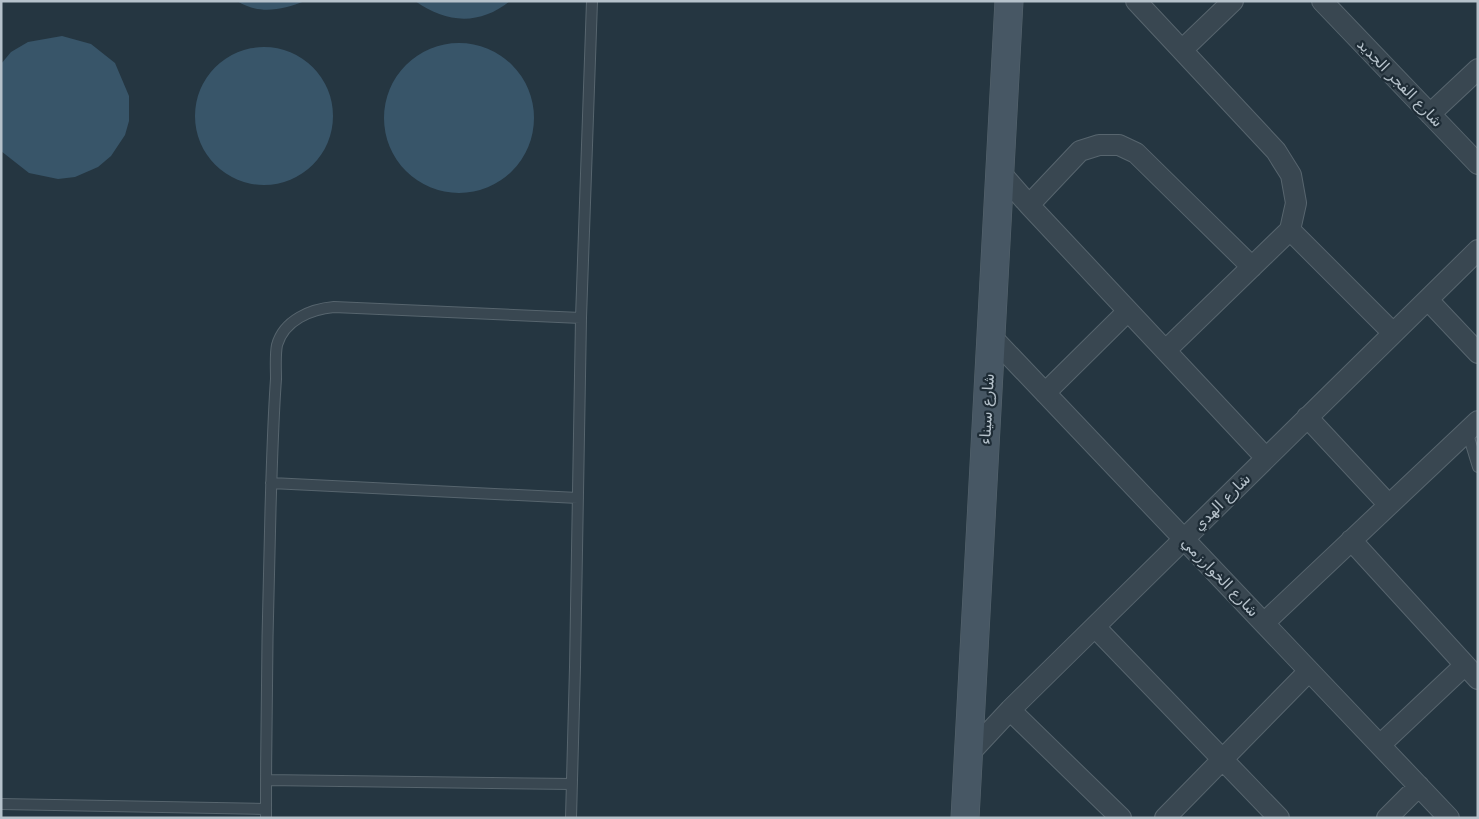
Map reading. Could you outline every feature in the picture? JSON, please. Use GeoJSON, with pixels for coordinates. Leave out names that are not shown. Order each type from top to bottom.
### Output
{"type":"FeatureCollection","features":[{"type":"Feature","properties":{"kind":"street","name":"شارع سيناء"},"geometry":{"type":"LineString","coordinates":[[965,818],[1010,1]]}},
{"type":"Feature","properties":{"kind":"street"},"geometry":{"type":"LineString","coordinates":[[1136,1],[1276,151],[1291,175],[1296,203],[1290,230],[1166,350]]}},
{"type":"Feature","properties":{"kind":"street"},"geometry":{"type":"LineString","coordinates":[[1182,50],[1233,1]]}},
{"type":"Feature","properties":{"kind":"street","name":"شارع الفجر الجديد"},"geometry":{"type":"LineString","coordinates":[[1322,1],[1478,164]]}},
{"type":"Feature","properties":{"kind":"street"},"geometry":{"type":"LineString","coordinates":[[1430,114],[1478,69]]}},
{"type":"Feature","properties":{"kind":"street"},"geometry":{"type":"LineString","coordinates":[[1029,205],[1080,151],[1099,145],[1119,145],[1136,153],[1252,267]]}},
{"type":"Feature","properties":{"kind":"street"},"geometry":{"type":"LineString","coordinates":[[1000,172],[1266,458]]}},
{"type":"Feature","properties":{"kind":"street"},"geometry":{"type":"LineString","coordinates":[[1290,230],[1392,333]]}},
{"type":"Feature","properties":{"kind":"street","name":"شارع الهدي"},"geometry":{"type":"LineString","coordinates":[[968,755],[1010,710],[1478,250]]}},
{"type":"Feature","properties":{"kind":"street"},"geometry":{"type":"LineString","coordinates":[[1428,300],[1478,353]]}},
{"type":"Feature","properties":{"kind":"street"},"geometry":{"type":"LineString","coordinates":[[1045,393],[1128,311]]}},
{"type":"Feature","properties":{"kind":"street","name":"شارع الخوارزمي"},"geometry":{"type":"LineString","coordinates":[[991,336],[1449,818]]}},
{"type":"Feature","properties":{"kind":"street"},"geometry":{"type":"LineString","coordinates":[[1308,417],[1388,505]]}},
{"type":"Feature","properties":{"kind":"street"},"geometry":{"type":"LineString","coordinates":[[1264,623],[1475,424]]}},
{"type":"Feature","properties":{"kind":"street"},"geometry":{"type":"LineString","coordinates":[[1351,540],[1471,672],[1380,745]]}},
{"type":"Feature","properties":{"kind":"street"},"geometry":{"type":"LineString","coordinates":[[1095,627],[1279,818]]}},
{"type":"Feature","properties":{"kind":"street"},"geometry":{"type":"LineString","coordinates":[[1165,818],[1309,671]]}},
{"type":"Feature","properties":{"kind":"street"},"geometry":{"type":"LineString","coordinates":[[1010,710],[1121,818]]}},
{"type":"Feature","properties":{"kind":"street"},"geometry":{"type":"LineString","coordinates":[[1386,818],[1419,786]]}},
{"type":"Feature","properties":{"kind":"lane"},"geometry":{"type":"LineString","coordinates":[[571,818],[581,318],[592,1]]}},
{"type":"Feature","properties":{"kind":"lane"},"geometry":{"type":"LineString","coordinates":[[1,804],[266,814],[271,483],[277,344],[286,329],[297,319],[309,312],[334,308],[581,318]]}},
{"type":"Feature","properties":{"kind":"lane"},"geometry":{"type":"LineString","coordinates":[[1475,424],[1478,467]]}},
{"type":"Feature","properties":{"kind":"lane"},"geometry":{"type":"LineString","coordinates":[[271,483],[578,498]]}},
{"type":"Feature","properties":{"kind":"lane"},"geometry":{"type":"LineString","coordinates":[[266,780],[572,784]]}},
{"type":"Feature","properties":{"kind":"water"},"geometry":{"type":"Polygon","coordinates":[[[237,1],[305,1],[279,9],[262,10],[237,1]]]}},
{"type":"Feature","properties":{"kind":"water"},"geometry":{"type":"Polygon","coordinates":[[[415,1],[510,1],[486,15],[462,19],[439,14],[415,1]]]}},
{"type":"Feature","properties":{"kind":"water"},"geometry":{"type":"Polygon","coordinates":[[[62,36],[91,44],[115,63],[129,96],[129,121],[125,135],[111,156],[98,167],[75,177],[58,179],[29,173],[1,151],[1,64],[11,52],[28,42],[62,36]]]}},
{"type":"Feature","properties":{"kind":"water"},"geometry":{"type":"Polygon","coordinates":[[[459,43],[488,49],[512,65],[528,89],[534,118],[528,147],[512,171],[488,187],[459,193],[430,187],[406,171],[390,147],[384,118],[390,89],[406,65],[430,49],[459,43]]]}},
{"type":"Feature","properties":{"kind":"water"},"geometry":{"type":"Polygon","coordinates":[[[264,47],[278,48],[290,52],[302,58],[313,67],[322,78],[328,90],[332,102],[332,130],[328,142],[322,154],[313,165],[302,174],[290,180],[278,184],[264,185],[250,184],[238,180],[226,174],[215,165],[206,154],[200,142],[196,130],[195,116],[196,102],[200,90],[206,78],[215,67],[226,58],[238,52],[250,48],[264,47]]]}}]}
